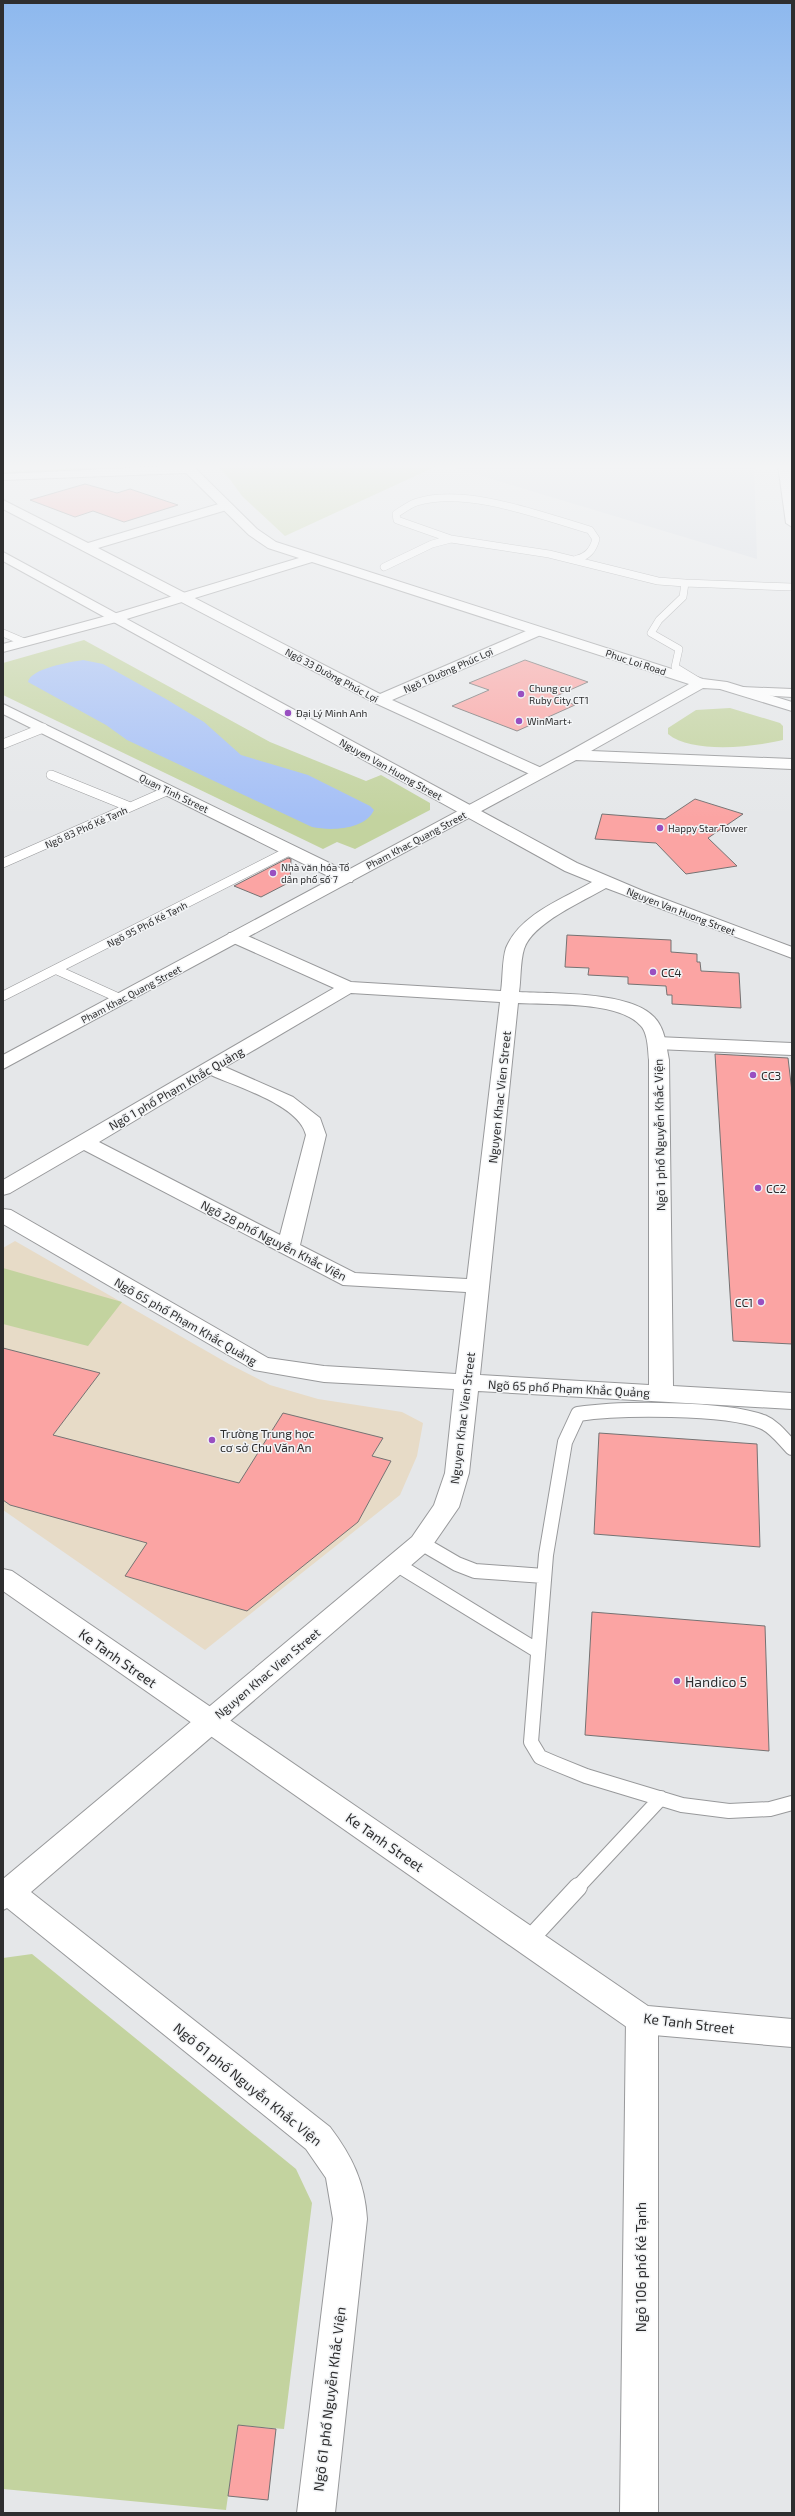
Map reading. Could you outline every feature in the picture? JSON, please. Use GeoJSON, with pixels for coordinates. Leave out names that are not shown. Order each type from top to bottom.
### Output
{"type":"FeatureCollection","features":[{"type":"Feature","properties":{"kind":"street","name":"Nguyen Van Huong Street"},"geometry":{"type":"LineString","coordinates":[[51,582],[468,812],[605,882],[792,953]]}},
{"type":"Feature","properties":{"kind":"street","name":"Ngõ 33 Đường Phúc Lợi"},"geometry":{"type":"LineString","coordinates":[[155,582],[380,700],[540,773]]}},
{"type":"Feature","properties":{"kind":"street"},"geometry":{"type":"LineString","coordinates":[[3,648],[115,618],[232,582]]}},
{"type":"Feature","properties":{"kind":"street","name":"Phuc Loi Road"},"geometry":{"type":"LineString","coordinates":[[388,582],[701,683],[742,691],[792,707]]}},
{"type":"Feature","properties":{"kind":"street","name":"Ngõ 1 Đường Phúc Lợi"},"geometry":{"type":"LineString","coordinates":[[380,700],[538,631]]}},
{"type":"Feature","properties":{"kind":"street","name":"Phuc Loi Road"},"geometry":{"type":"LineString","coordinates":[[701,683],[711,690],[792,716]]}},
{"type":"Feature","properties":{"kind":"street","name":"Pham Khac Quang Street"},"geometry":{"type":"LineString","coordinates":[[3,1063],[540,773],[701,683]]}},
{"type":"Feature","properties":{"kind":"street"},"geometry":{"type":"LineString","coordinates":[[742,691],[792,693]]}},
{"type":"Feature","properties":{"kind":"street","name":"Quan Tinh Street"},"geometry":{"type":"LineString","coordinates":[[3,708],[346,878]]}},
{"type":"Feature","properties":{"kind":"street"},"geometry":{"type":"LineString","coordinates":[[573,755],[792,764]]}},
{"type":"Feature","properties":{"kind":"street","name":"Nguyen Khac Vien Street"},"geometry":{"type":"LineString","coordinates":[[6,1895],[421,1543],[446,1507],[454,1485],[467,1382],[515,949],[522,936],[534,924],[605,882]]}},
{"type":"Feature","properties":{"kind":"street"},"geometry":{"type":"LineString","coordinates":[[235,937],[348,987],[510,998]]}},
{"type":"Feature","properties":{"kind":"street","name":"Ngõ 1 phố Phạm Khắc Quảng"},"geometry":{"type":"LineString","coordinates":[[3,1189],[348,987]]}},
{"type":"Feature","properties":{"kind":"street","name":"Ngõ 1 phố Nguyễn Khắc Viện"},"geometry":{"type":"LineString","coordinates":[[510,998],[552,998],[610,1003],[646,1017],[655,1031],[659,1060],[661,1394]]}},
{"type":"Feature","properties":{"kind":"street"},"geometry":{"type":"LineString","coordinates":[[210,1068],[286,1101],[313,1122],[316,1135],[288,1248]]}},
{"type":"Feature","properties":{"kind":"street","name":"Ngõ 28 phố Nguyễn Khắc Viện"},"geometry":{"type":"LineString","coordinates":[[84,1142],[351,1280],[478,1286]]}},
{"type":"Feature","properties":{"kind":"street","name":"Ngõ 65 phố Phạm Khắc Quảng"},"geometry":{"type":"LineString","coordinates":[[3,1215],[262,1365],[324,1374],[792,1401]]}},
{"type":"Feature","properties":{"kind":"street","name":"Ke Tanh Street"},"geometry":{"type":"LineString","coordinates":[[3,1578],[642,2020],[792,2033]]}},
{"type":"Feature","properties":{"kind":"street","name":"Ngõ 61 phố Nguyễn Khắc Viện"},"geometry":{"type":"LineString","coordinates":[[6,1895],[318,2138],[336,2162],[348,2188],[350,2219],[316,2513]]}},
{"type":"Feature","properties":{"kind":"street","name":"Ngõ 106 phố Kẻ Tạnh"},"geometry":{"type":"LineString","coordinates":[[638,2513],[642,2020]]}},
{"type":"Feature","properties":{"kind":"lane"},"geometry":{"type":"LineString","coordinates":[[677,582],[792,587]]}},
{"type":"Feature","properties":{"kind":"lane"},"geometry":{"type":"LineString","coordinates":[[685,583],[683,597],[659,620],[651,633],[680,649],[675,659],[675,667],[701,683]]}},
{"type":"Feature","properties":{"kind":"lane"},"geometry":{"type":"LineString","coordinates":[[3,633],[24,642]]}},
{"type":"Feature","properties":{"kind":"lane"},"geometry":{"type":"LineString","coordinates":[[3,744],[43,728]]}},
{"type":"Feature","properties":{"kind":"lane"},"geometry":{"type":"LineString","coordinates":[[51,775],[130,807]]}},
{"type":"Feature","properties":{"kind":"lane","name":"Ngõ 83 Phố Kẻ Tạnh"},"geometry":{"type":"LineString","coordinates":[[3,863],[169,790]]}},
{"type":"Feature","properties":{"kind":"lane","name":"Ngõ 95 Phố Kẻ Tạnh"},"geometry":{"type":"LineString","coordinates":[[3,996],[57,970],[291,850]]}},
{"type":"Feature","properties":{"kind":"lane"},"geometry":{"type":"LineString","coordinates":[[57,970],[120,999]]}},
{"type":"Feature","properties":{"kind":"lane"},"geometry":{"type":"LineString","coordinates":[[657,1043],[792,1049]]}},
{"type":"Feature","properties":{"kind":"lane"},"geometry":{"type":"LineString","coordinates":[[792,1448],[768,1424],[752,1418],[730,1415],[637,1412],[578,1414],[565,1442],[544,1576],[531,1742],[534,1750],[540,1757],[580,1773],[682,1805],[729,1811],[770,1808],[792,1803]]}},
{"type":"Feature","properties":{"kind":"lane"},"geometry":{"type":"LineString","coordinates":[[421,1543],[457,1564],[475,1571],[544,1576]]}},
{"type":"Feature","properties":{"kind":"lane"},"geometry":{"type":"LineString","coordinates":[[396,1564],[538,1651]]}},
{"type":"Feature","properties":{"kind":"lane"},"geometry":{"type":"LineString","coordinates":[[528,1941],[661,1798]]}},
{"type":"Feature","properties":{"kind":"shaded area","name":"Trường Trung học cơ sở Chu Văn An"},"geometry":{"type":"Polygon","coordinates":[[[15,1241],[229,1364],[270,1385],[318,1399],[402,1412],[423,1423],[417,1456],[400,1495],[205,1650],[3,1510],[3,1248],[15,1241]]]}},
{"type":"Feature","properties":{"kind":"green space"},"geometry":{"type":"Polygon","coordinates":[[[84,640],[270,742],[366,781],[381,775],[430,803],[430,810],[355,849],[337,842],[323,849],[3,695],[3,663],[84,640]]]}},
{"type":"Feature","properties":{"kind":"green space"},"geometry":{"type":"Polygon","coordinates":[[[730,708],[780,723],[783,726],[783,740],[756,745],[707,747],[679,740],[668,734],[668,728],[696,710],[730,708]]]}},
{"type":"Feature","properties":{"kind":"green space"},"geometry":{"type":"Polygon","coordinates":[[[3,1268],[122,1302],[88,1346],[3,1324],[3,1268]]]}},
{"type":"Feature","properties":{"kind":"green space"},"geometry":{"type":"Polygon","coordinates":[[[32,1954],[296,2169],[312,2203],[284,2429],[238,2425],[226,2510],[3,2489],[3,1958],[32,1954]]]}},
{"type":"Feature","properties":{"kind":"water"},"geometry":{"type":"Polygon","coordinates":[[[83,660],[103,664],[166,699],[204,722],[241,755],[308,775],[370,806],[374,810],[370,817],[363,822],[347,828],[328,829],[312,827],[127,740],[106,725],[28,682],[31,677],[44,669],[83,660]]]}},
{"type":"Feature","properties":{"kind":"building","name":"Chung cư Ruby City CT1"},"geometry":{"type":"Polygon","coordinates":[[[525,660],[588,682],[554,697],[575,705],[517,731],[452,706],[489,690],[469,683],[525,660]]]}},
{"type":"Feature","properties":{"kind":"building","name":"Happy Star Tower"},"geometry":{"type":"Polygon","coordinates":[[[695,799],[743,814],[708,838],[737,866],[686,874],[656,843],[595,839],[602,814],[665,819],[695,799]]]}},
{"type":"Feature","properties":{"kind":"building","name":"Nhà văn hóa Tổ dân phố số 7"},"geometry":{"type":"Polygon","coordinates":[[[288,858],[291,859],[290,882],[261,897],[234,886],[288,858]]]}},
{"type":"Feature","properties":{"kind":"building","name":"CC4"},"geometry":{"type":"Polygon","coordinates":[[[567,935],[671,940],[671,952],[697,954],[697,962],[700,962],[701,971],[739,973],[741,1008],[672,1004],[672,995],[667,995],[666,986],[628,984],[628,977],[588,975],[589,968],[565,967],[567,935]]]}},
{"type":"Feature","properties":{"kind":"building"},"geometry":{"type":"Polygon","coordinates":[[[715,1054],[788,1058],[792,1092],[792,1344],[733,1341],[715,1054]]]}},
{"type":"Feature","properties":{"kind":"building"},"geometry":{"type":"Polygon","coordinates":[[[3,1348],[100,1373],[53,1435],[239,1483],[283,1413],[383,1438],[372,1456],[391,1461],[358,1522],[247,1611],[125,1576],[147,1543],[10,1505],[3,1500],[3,1348]]]}},
{"type":"Feature","properties":{"kind":"building"},"geometry":{"type":"Polygon","coordinates":[[[599,1433],[757,1444],[760,1547],[594,1534],[599,1433]]]}},
{"type":"Feature","properties":{"kind":"building","name":"Handico 5"},"geometry":{"type":"Polygon","coordinates":[[[592,1612],[765,1626],[769,1751],[585,1735],[592,1612]]]}},
{"type":"Feature","properties":{"kind":"building"},"geometry":{"type":"Polygon","coordinates":[[[238,2425],[276,2429],[268,2500],[228,2496],[238,2425]]]}},
{"type":"Feature","properties":{"kind":"place","name":"Chung cư Ruby City CT1"},"geometry":{"type":"Point","coordinates":[521,694]}},
{"type":"Feature","properties":{"kind":"place","name":"Đại Lý Minh Anh"},"geometry":{"type":"Point","coordinates":[288,713]}},
{"type":"Feature","properties":{"kind":"place","name":"WinMart+"},"geometry":{"type":"Point","coordinates":[519,721]}},
{"type":"Feature","properties":{"kind":"place","name":"Happy Star Tower"},"geometry":{"type":"Point","coordinates":[660,828]}},
{"type":"Feature","properties":{"kind":"place","name":"Nhà văn hóa Tổ dân phố số 7"},"geometry":{"type":"Point","coordinates":[273,873]}},
{"type":"Feature","properties":{"kind":"place","name":"CC4"},"geometry":{"type":"Point","coordinates":[653,972]}},
{"type":"Feature","properties":{"kind":"place","name":"CC3"},"geometry":{"type":"Point","coordinates":[753,1075]}},
{"type":"Feature","properties":{"kind":"place","name":"CC2"},"geometry":{"type":"Point","coordinates":[758,1188]}},
{"type":"Feature","properties":{"kind":"place","name":"CC1"},"geometry":{"type":"Point","coordinates":[761,1302]}},
{"type":"Feature","properties":{"kind":"place","name":"Trường Trung học cơ sở Chu Văn An"},"geometry":{"type":"Point","coordinates":[212,1440]}},
{"type":"Feature","properties":{"kind":"place","name":"Handico 5"},"geometry":{"type":"Point","coordinates":[677,1681]}}]}
